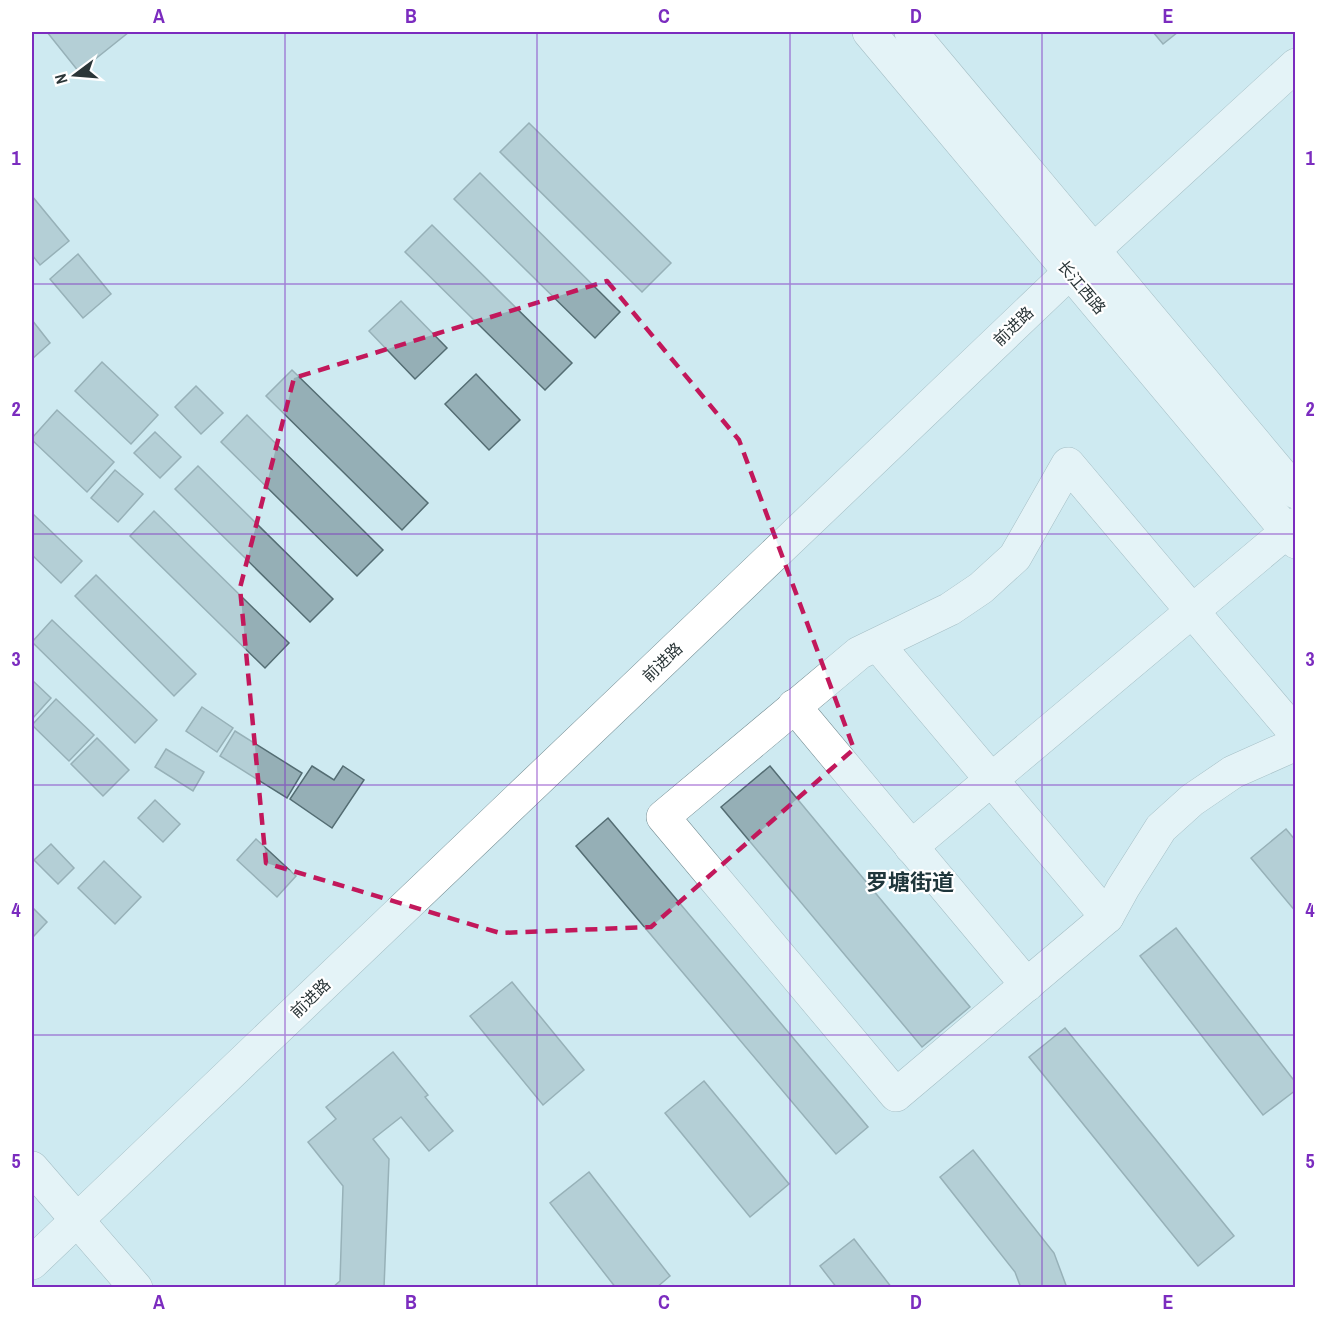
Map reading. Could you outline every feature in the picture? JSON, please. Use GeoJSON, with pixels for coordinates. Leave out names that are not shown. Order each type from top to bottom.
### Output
{"type":"FeatureCollection","features":[{"type":"Feature","properties":{"kind":"street","name":"长江西路"},"geometry":{"type":"LineString","coordinates":[[869,32],[1296,542]]}},
{"type":"Feature","properties":{"kind":"street","name":"长江西路"},"geometry":{"type":"LineString","coordinates":[[911,32],[1296,492]]}},
{"type":"Feature","properties":{"kind":"street","name":"前进路"},"geometry":{"type":"LineString","coordinates":[[32,1263],[1070,272],[1296,65]]}},
{"type":"Feature","properties":{"kind":"street"},"geometry":{"type":"LineString","coordinates":[[1296,734],[1068,464],[1015,557],[981,588],[950,609],[859,653],[663,818],[896,1095],[1107,917],[1161,828],[1192,800],[1233,772],[1296,744]]}},
{"type":"Feature","properties":{"kind":"street"},"geometry":{"type":"LineString","coordinates":[[911,847],[1296,524]]}},
{"type":"Feature","properties":{"kind":"street"},"geometry":{"type":"LineString","coordinates":[[878,645],[1107,917]]}},
{"type":"Feature","properties":{"kind":"street"},"geometry":{"type":"LineString","coordinates":[[794,706],[1027,985]]}},
{"type":"Feature","properties":{"kind":"street"},"geometry":{"type":"LineString","coordinates":[[32,1168],[136,1287]]}},
{"type":"Feature","properties":{"kind":"highlighted area"},"geometry":{"type":"Polygon","coordinates":[[[607,281],[739,440],[854,749],[651,927],[500,933],[266,863],[240,588],[294,378],[607,281]]]}},
{"type":"Feature","properties":{"kind":"building"},"geometry":{"type":"Polygon","coordinates":[[[47,32],[129,32],[79,72],[47,32]]]}},
{"type":"Feature","properties":{"kind":"building"},"geometry":{"type":"Polygon","coordinates":[[[1153,32],[1178,32],[1163,44],[1153,32]]]}},
{"type":"Feature","properties":{"kind":"building"},"geometry":{"type":"Polygon","coordinates":[[[529,123],[671,263],[642,292],[500,152],[529,123]]]}},
{"type":"Feature","properties":{"kind":"building"},"geometry":{"type":"Polygon","coordinates":[[[480,173],[620,312],[595,338],[454,199],[480,173]]]}},
{"type":"Feature","properties":{"kind":"building"},"geometry":{"type":"Polygon","coordinates":[[[32,196],[69,241],[40,265],[32,255],[32,196]]]}},
{"type":"Feature","properties":{"kind":"building"},"geometry":{"type":"Polygon","coordinates":[[[432,225],[572,363],[545,390],[405,252],[432,225]]]}},
{"type":"Feature","properties":{"kind":"building"},"geometry":{"type":"Polygon","coordinates":[[[78,254],[111,294],[83,318],[50,279],[78,254]]]}},
{"type":"Feature","properties":{"kind":"building"},"geometry":{"type":"Polygon","coordinates":[[[401,301],[447,348],[415,379],[369,331],[401,301]]]}},
{"type":"Feature","properties":{"kind":"building"},"geometry":{"type":"Polygon","coordinates":[[[32,320],[50,343],[32,359],[32,320]]]}},
{"type":"Feature","properties":{"kind":"building"},"geometry":{"type":"Polygon","coordinates":[[[102,362],[158,415],[131,444],[75,391],[102,362]]]}},
{"type":"Feature","properties":{"kind":"building"},"geometry":{"type":"Polygon","coordinates":[[[292,370],[428,503],[402,530],[266,396],[292,370]]]}},
{"type":"Feature","properties":{"kind":"building"},"geometry":{"type":"Polygon","coordinates":[[[476,374],[520,420],[489,450],[445,404],[476,374]]]}},
{"type":"Feature","properties":{"kind":"building"},"geometry":{"type":"Polygon","coordinates":[[[196,386],[223,413],[201,434],[175,407],[196,386]]]}},
{"type":"Feature","properties":{"kind":"building"},"geometry":{"type":"Polygon","coordinates":[[[57,410],[114,462],[87,492],[32,440],[57,410]]]}},
{"type":"Feature","properties":{"kind":"building"},"geometry":{"type":"Polygon","coordinates":[[[247,415],[383,550],[357,576],[221,442],[247,415]]]}},
{"type":"Feature","properties":{"kind":"building"},"geometry":{"type":"Polygon","coordinates":[[[155,432],[181,457],[160,478],[134,453],[155,432]]]}},
{"type":"Feature","properties":{"kind":"building"},"geometry":{"type":"Polygon","coordinates":[[[198,466],[333,599],[310,622],[175,489],[198,466]]]}},
{"type":"Feature","properties":{"kind":"building"},"geometry":{"type":"Polygon","coordinates":[[[115,470],[143,494],[118,522],[91,498],[115,470]]]}},
{"type":"Feature","properties":{"kind":"building"},"geometry":{"type":"Polygon","coordinates":[[[154,511],[289,643],[265,668],[130,536],[154,511]]]}},
{"type":"Feature","properties":{"kind":"building"},"geometry":{"type":"Polygon","coordinates":[[[32,513],[82,561],[61,583],[32,555],[32,513]]]}},
{"type":"Feature","properties":{"kind":"building"},"geometry":{"type":"Polygon","coordinates":[[[96,575],[196,674],[174,696],[75,596],[96,575]]]}},
{"type":"Feature","properties":{"kind":"building"},"geometry":{"type":"Polygon","coordinates":[[[52,620],[157,720],[135,743],[32,642],[52,620]]]}},
{"type":"Feature","properties":{"kind":"building"},"geometry":{"type":"Polygon","coordinates":[[[32,680],[51,698],[32,719],[32,680]]]}},
{"type":"Feature","properties":{"kind":"building"},"geometry":{"type":"Polygon","coordinates":[[[56,699],[94,735],[69,761],[32,725],[56,699]]]}},
{"type":"Feature","properties":{"kind":"building"},"geometry":{"type":"Polygon","coordinates":[[[202,707],[233,728],[217,752],[186,731],[202,707]]]}},
{"type":"Feature","properties":{"kind":"building"},"geometry":{"type":"Polygon","coordinates":[[[235,731],[302,773],[287,798],[220,756],[235,731]]]}},
{"type":"Feature","properties":{"kind":"building"},"geometry":{"type":"Polygon","coordinates":[[[97,738],[129,770],[103,796],[71,764],[97,738]]]}},
{"type":"Feature","properties":{"kind":"building"},"geometry":{"type":"Polygon","coordinates":[[[166,749],[204,772],[193,791],[155,767],[166,749]]]}},
{"type":"Feature","properties":{"kind":"building"},"geometry":{"type":"Polygon","coordinates":[[[312,766],[334,780],[343,766],[364,780],[332,828],[290,799],[312,766]]]}},
{"type":"Feature","properties":{"kind":"building"},"geometry":{"type":"Polygon","coordinates":[[[770,766],[970,1007],[922,1047],[721,807],[770,766]]]}},
{"type":"Feature","properties":{"kind":"building"},"geometry":{"type":"Polygon","coordinates":[[[155,800],[180,824],[163,842],[138,818],[155,800]]]}},
{"type":"Feature","properties":{"kind":"building"},"geometry":{"type":"Polygon","coordinates":[[[608,818],[868,1127],[836,1154],[576,846],[608,818]]]}},
{"type":"Feature","properties":{"kind":"building"},"geometry":{"type":"Polygon","coordinates":[[[1286,829],[1296,841],[1296,912],[1251,858],[1286,829]]]}},
{"type":"Feature","properties":{"kind":"building"},"geometry":{"type":"Polygon","coordinates":[[[256,839],[296,876],[277,897],[237,860],[256,839]]]}},
{"type":"Feature","properties":{"kind":"building"},"geometry":{"type":"Polygon","coordinates":[[[51,844],[74,868],[58,884],[34,860],[51,844]]]}},
{"type":"Feature","properties":{"kind":"building"},"geometry":{"type":"Polygon","coordinates":[[[104,861],[141,897],[115,924],[78,888],[104,861]]]}},
{"type":"Feature","properties":{"kind":"building"},"geometry":{"type":"Polygon","coordinates":[[[32,907],[47,922],[32,938],[32,907]]]}},
{"type":"Feature","properties":{"kind":"building"},"geometry":{"type":"Polygon","coordinates":[[[1176,928],[1296,1083],[1296,1090],[1263,1115],[1140,956],[1176,928]]]}},
{"type":"Feature","properties":{"kind":"building"},"geometry":{"type":"Polygon","coordinates":[[[512,982],[584,1070],[543,1105],[470,1016],[512,982]]]}},
{"type":"Feature","properties":{"kind":"building"},"geometry":{"type":"Polygon","coordinates":[[[1065,1028],[1234,1236],[1198,1266],[1029,1057],[1065,1028]]]}},
{"type":"Feature","properties":{"kind":"building"},"geometry":{"type":"Polygon","coordinates":[[[393,1052],[428,1095],[425,1097],[453,1131],[429,1151],[401,1117],[373,1139],[389,1159],[384,1288],[332,1288],[340,1281],[343,1186],[308,1142],[336,1119],[326,1107],[393,1052]]]}},
{"type":"Feature","properties":{"kind":"building"},"geometry":{"type":"Polygon","coordinates":[[[704,1081],[789,1184],[750,1217],[665,1113],[704,1081]]]}},
{"type":"Feature","properties":{"kind":"building"},"geometry":{"type":"Polygon","coordinates":[[[973,1150],[1054,1253],[1067,1288],[1021,1288],[1015,1272],[940,1177],[973,1150]]]}},
{"type":"Feature","properties":{"kind":"building"},"geometry":{"type":"Polygon","coordinates":[[[589,1172],[670,1276],[656,1288],[616,1288],[550,1203],[589,1172]]]}},
{"type":"Feature","properties":{"kind":"building"},"geometry":{"type":"Polygon","coordinates":[[[854,1239],[892,1288],[837,1288],[820,1266],[854,1239]]]}},
{"type":"Feature","properties":{"kind":"district","name":"罗塘街道"},"geometry":{"type":"Point","coordinates":[910,882]}}]}
